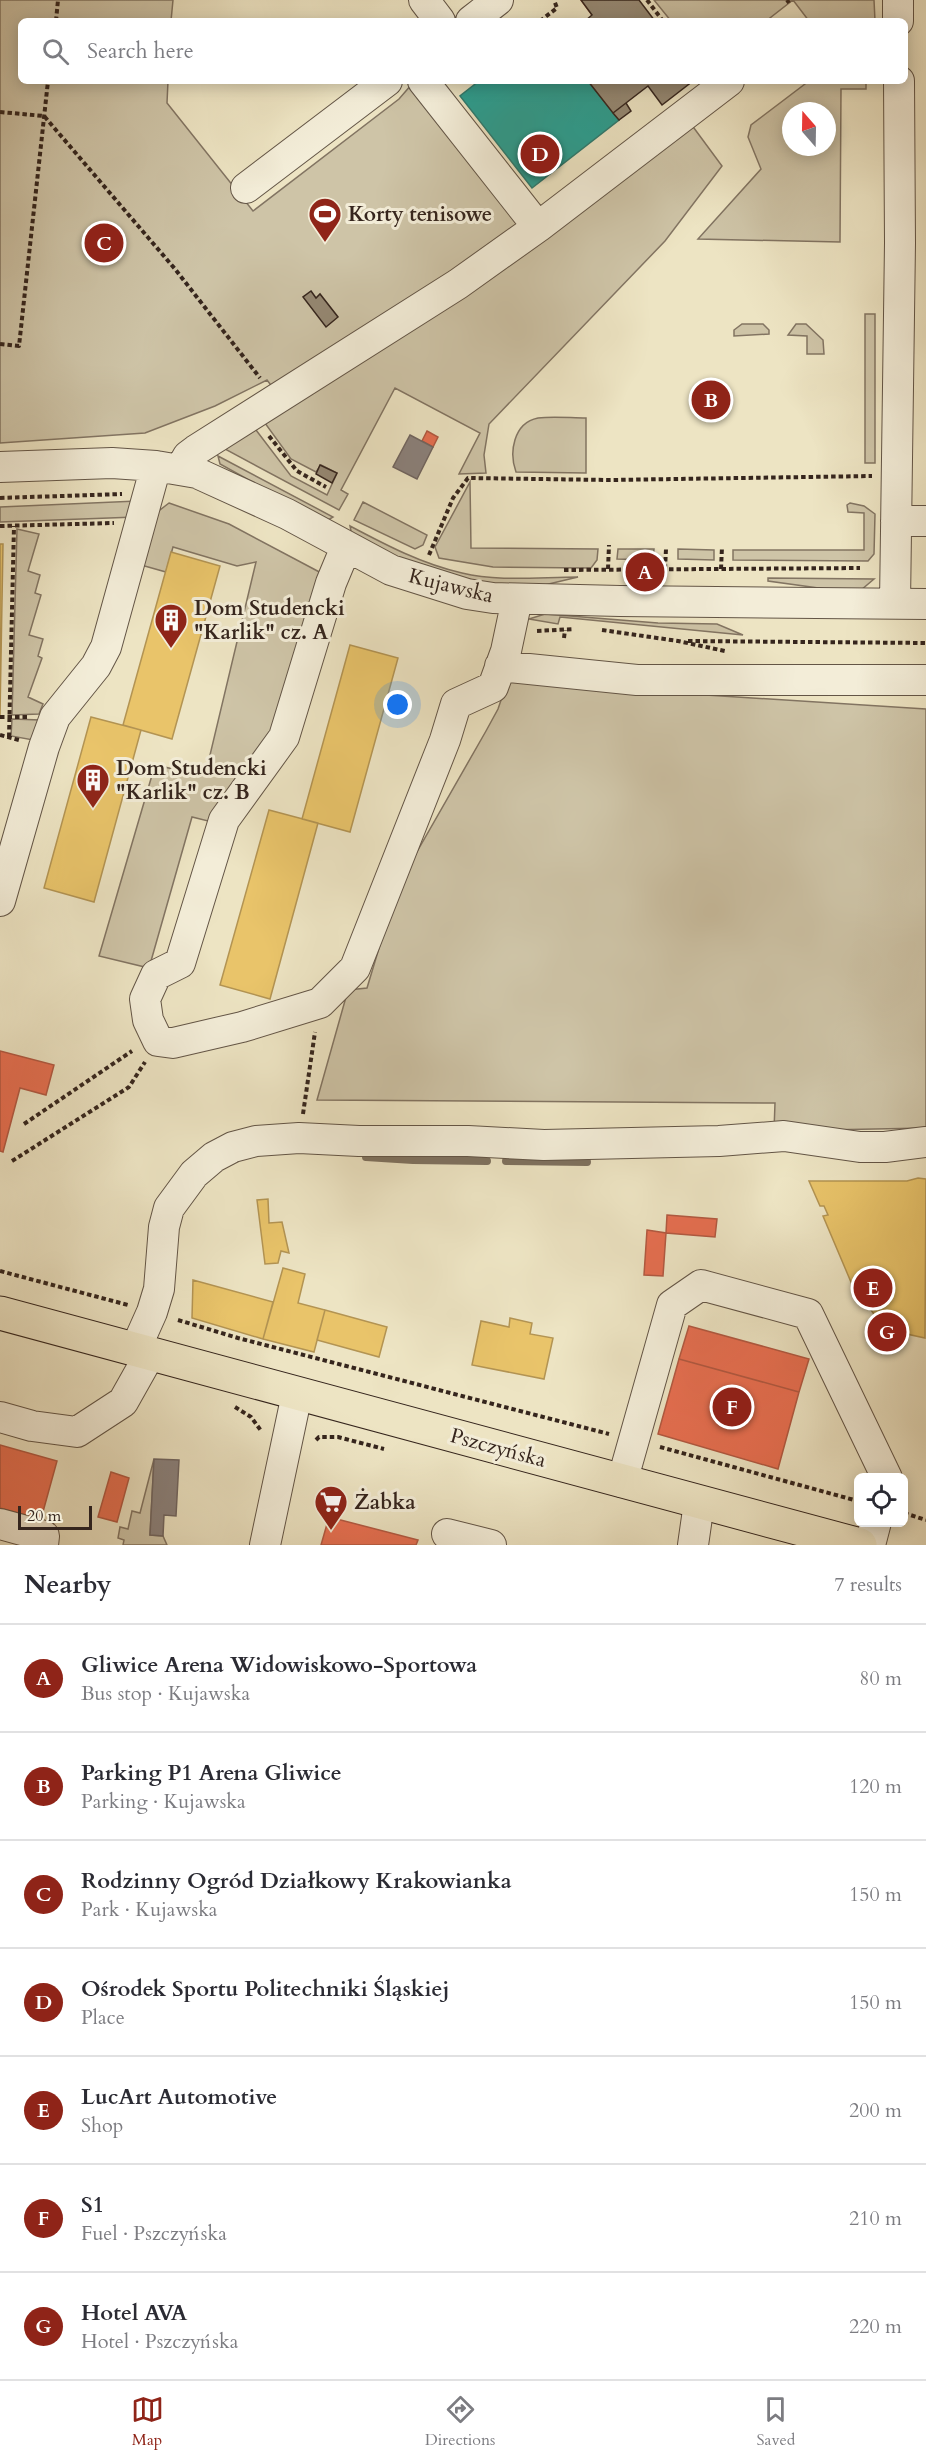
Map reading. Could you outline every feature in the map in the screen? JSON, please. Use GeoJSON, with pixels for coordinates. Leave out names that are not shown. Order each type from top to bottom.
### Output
{"type":"FeatureCollection","features":[{"type":"Feature","properties":{"kind":"main road","name":"Pszczyńska"},"geometry":{"type":"LineString","coordinates":[[0,1313],[860,1545]]}},
{"type":"Feature","properties":{"kind":"street"},"geometry":{"type":"LineString","coordinates":[[424,0],[438,18]]}},
{"type":"Feature","properties":{"kind":"street"},"geometry":{"type":"LineString","coordinates":[[475,18],[498,0]]}},
{"type":"Feature","properties":{"kind":"street"},"geometry":{"type":"LineString","coordinates":[[898,0],[898,18]]}},
{"type":"Feature","properties":{"kind":"street"},"geometry":{"type":"LineString","coordinates":[[246,188],[383,84]]}},
{"type":"Feature","properties":{"kind":"street"},"geometry":{"type":"LineString","coordinates":[[425,84],[538,227]]}},
{"type":"Feature","properties":{"kind":"street"},"geometry":{"type":"LineString","coordinates":[[0,902],[44,747],[55,717],[96,666],[106,647],[142,522],[168,468],[458,284],[538,227],[725,84]]}},
{"type":"Feature","properties":{"kind":"street"},"geometry":{"type":"LineString","coordinates":[[895,603],[900,254],[899,84]]}},
{"type":"Feature","properties":{"kind":"street","name":"Kujawska"},"geometry":{"type":"LineString","coordinates":[[0,467],[112,463],[197,473],[287,514],[391,570],[467,594],[517,599],[926,604]]}},
{"type":"Feature","properties":{"kind":"street"},"geometry":{"type":"LineString","coordinates":[[896,497],[926,521]]}},
{"type":"Feature","properties":{"kind":"street"},"geometry":{"type":"LineString","coordinates":[[346,547],[331,583],[284,737],[224,820],[180,963],[156,975],[145,999],[148,1020],[146,1045],[196,1038],[320,1004],[355,968],[445,740],[456,704],[493,687],[506,651],[517,599]]}},
{"type":"Feature","properties":{"kind":"street"},"geometry":{"type":"LineString","coordinates":[[500,666],[637,680],[926,680]]}},
{"type":"Feature","properties":{"kind":"street"},"geometry":{"type":"LineString","coordinates":[[0,1418],[32,1426],[77,1432],[123,1402],[142,1352],[159,1289],[164,1227],[169,1208],[194,1174],[214,1157],[233,1147],[256,1141],[299,1138],[368,1141],[468,1140],[544,1145],[719,1141],[784,1136],[860,1147],[885,1147],[926,1142]]}},
{"type":"Feature","properties":{"kind":"street"},"geometry":{"type":"LineString","coordinates":[[622,1482],[672,1305],[701,1285],[808,1314],[884,1473]]}},
{"type":"Feature","properties":{"kind":"street"},"geometry":{"type":"LineString","coordinates":[[265,1545],[297,1394]]}},
{"type":"Feature","properties":{"kind":"street"},"geometry":{"type":"LineString","coordinates":[[693,1545],[699,1503]]}},
{"type":"Feature","properties":{"kind":"street"},"geometry":{"type":"LineString","coordinates":[[0,1524],[45,1536],[43,1545]]}},
{"type":"Feature","properties":{"kind":"street"},"geometry":{"type":"LineString","coordinates":[[870,1545],[875,1527]]}},
{"type":"Feature","properties":{"kind":"street"},"geometry":{"type":"LineString","coordinates":[[447,1534],[491,1545]]}},
{"type":"Feature","properties":{"kind":"path"},"geometry":{"type":"LineString","coordinates":[[56,18],[58,0]]}},
{"type":"Feature","properties":{"kind":"path"},"geometry":{"type":"LineString","coordinates":[[544,18],[557,8],[554,0]]}},
{"type":"Feature","properties":{"kind":"path"},"geometry":{"type":"LineString","coordinates":[[647,0],[661,18]]}},
{"type":"Feature","properties":{"kind":"path"},"geometry":{"type":"LineString","coordinates":[[0,344],[19,346],[48,84]]}},
{"type":"Feature","properties":{"kind":"path"},"geometry":{"type":"LineString","coordinates":[[0,112],[44,116],[175,269],[260,378]]}},
{"type":"Feature","properties":{"kind":"path"},"geometry":{"type":"LineString","coordinates":[[252,414],[297,471],[326,487]]}},
{"type":"Feature","properties":{"kind":"path"},"geometry":{"type":"LineString","coordinates":[[429,556],[453,498],[468,478],[610,480],[896,497]]}},
{"type":"Feature","properties":{"kind":"path"},"geometry":{"type":"LineString","coordinates":[[0,526],[142,522]]}},
{"type":"Feature","properties":{"kind":"path"},"geometry":{"type":"LineString","coordinates":[[9,737],[14,526]]}},
{"type":"Feature","properties":{"kind":"path"},"geometry":{"type":"LineString","coordinates":[[608,569],[609,545]]}},
{"type":"Feature","properties":{"kind":"path"},"geometry":{"type":"LineString","coordinates":[[721,569],[722,547]]}},
{"type":"Feature","properties":{"kind":"path"},"geometry":{"type":"LineString","coordinates":[[665,569],[666,549]]}},
{"type":"Feature","properties":{"kind":"path"},"geometry":{"type":"LineString","coordinates":[[421,554],[438,559]]}},
{"type":"Feature","properties":{"kind":"path"},"geometry":{"type":"LineString","coordinates":[[562,570],[860,568]]}},
{"type":"Feature","properties":{"kind":"path"},"geometry":{"type":"LineString","coordinates":[[564,638],[565,630]]}},
{"type":"Feature","properties":{"kind":"path"},"geometry":{"type":"LineString","coordinates":[[678,640],[926,643]]}},
{"type":"Feature","properties":{"kind":"path"},"geometry":{"type":"LineString","coordinates":[[299,1138],[320,1004]]}},
{"type":"Feature","properties":{"kind":"path"},"geometry":{"type":"LineString","coordinates":[[24,1124],[146,1045]]}},
{"type":"Feature","properties":{"kind":"path"},"geometry":{"type":"LineString","coordinates":[[12,1161],[129,1087],[146,1045]]}},
{"type":"Feature","properties":{"kind":"path"},"geometry":{"type":"LineString","coordinates":[[0,1271],[249,1341],[634,1440],[854,1500]]}},
{"type":"Feature","properties":{"kind":"path"},"geometry":{"type":"LineString","coordinates":[[226,1403],[251,1417],[264,1436]]}},
{"type":"Feature","properties":{"kind":"path"},"geometry":{"type":"LineString","coordinates":[[311,1445],[319,1437],[338,1437],[386,1449]]}},
{"type":"Feature","properties":{"kind":"path"},"geometry":{"type":"LineString","coordinates":[[908,1515],[926,1520]]}},
{"type":"Feature","properties":{"kind":"shaded area"},"geometry":{"type":"Polygon","coordinates":[[[0,0],[173,0],[171,18],[18,18],[18,84],[168,84],[167,103],[253,211],[399,99],[412,84],[517,221],[515,231],[273,388],[267,380],[215,406],[145,433],[0,443],[0,0]]]}},
{"type":"Feature","properties":{"kind":"shaded area"},"geometry":{"type":"Polygon","coordinates":[[[654,0],[793,0],[770,18],[669,18],[654,0]]]}},
{"type":"Feature","properties":{"kind":"shaded area"},"geometry":{"type":"Polygon","coordinates":[[[793,0],[874,0],[875,18],[807,18],[793,0]]]}},
{"type":"Feature","properties":{"kind":"shaded area"},"geometry":{"type":"Polygon","coordinates":[[[805,84],[866,84],[866,89],[841,89],[840,242],[698,239],[761,169],[748,137],[751,125],[805,84]]]}},
{"type":"Feature","properties":{"kind":"shaded area"},"geometry":{"type":"Polygon","coordinates":[[[691,124],[722,166],[665,241],[489,424],[484,455],[486,473],[459,474],[480,433],[395,388],[341,490],[348,494],[339,510],[223,448],[247,429],[256,430],[291,476],[327,495],[337,473],[321,465],[316,472],[291,459],[262,419],[691,124]]]}},
{"type":"Feature","properties":{"kind":"shaded area"},"geometry":{"type":"Polygon","coordinates":[[[865,314],[875,314],[875,463],[865,463],[865,314]]]}},
{"type":"Feature","properties":{"kind":"shaded area"},"geometry":{"type":"Polygon","coordinates":[[[742,324],[763,324],[769,330],[769,334],[734,336],[734,330],[742,324]]]}},
{"type":"Feature","properties":{"kind":"shaded area"},"geometry":{"type":"Polygon","coordinates":[[[796,324],[806,324],[823,340],[824,354],[807,354],[807,336],[788,335],[796,324]]]}},
{"type":"Feature","properties":{"kind":"shaded area"},"geometry":{"type":"Polygon","coordinates":[[[538,418],[586,418],[586,473],[516,472],[513,448],[518,432],[523,426],[538,418]]]}},
{"type":"Feature","properties":{"kind":"shaded area"},"geometry":{"type":"Polygon","coordinates":[[[218,456],[333,517],[325,522],[220,464],[218,456]]]}},
{"type":"Feature","properties":{"kind":"shaded area"},"geometry":{"type":"Polygon","coordinates":[[[470,482],[471,548],[598,549],[597,560],[591,568],[493,567],[439,558],[435,547],[470,482]]]}},
{"type":"Feature","properties":{"kind":"shaded area"},"geometry":{"type":"Polygon","coordinates":[[[137,501],[136,517],[0,522],[0,507],[137,501]]]}},
{"type":"Feature","properties":{"kind":"shaded area"},"geometry":{"type":"Polygon","coordinates":[[[363,502],[427,535],[423,545],[415,549],[354,520],[363,502]]]}},
{"type":"Feature","properties":{"kind":"shaded area"},"geometry":{"type":"Polygon","coordinates":[[[169,503],[229,524],[325,575],[278,735],[208,821],[192,817],[149,968],[99,956],[155,765],[205,776],[256,562],[237,566],[173,547],[166,572],[141,565],[156,513],[169,503]]]}},
{"type":"Feature","properties":{"kind":"shaded area"},"geometry":{"type":"Polygon","coordinates":[[[850,503],[864,506],[875,514],[874,554],[868,561],[733,560],[733,550],[864,550],[864,513],[848,512],[847,505],[850,503]]]}},
{"type":"Feature","properties":{"kind":"shaded area"},"geometry":{"type":"Polygon","coordinates":[[[350,526],[418,559],[462,573],[505,578],[578,577],[532,588],[499,586],[424,569],[352,536],[350,526]]]}},
{"type":"Feature","properties":{"kind":"shaded area"},"geometry":{"type":"Polygon","coordinates":[[[17,529],[39,534],[28,571],[40,575],[35,593],[41,595],[29,635],[43,639],[38,656],[42,658],[28,697],[43,704],[39,714],[12,715],[17,529]]]}},
{"type":"Feature","properties":{"kind":"shaded area"},"geometry":{"type":"Polygon","coordinates":[[[618,549],[654,549],[653,560],[617,559],[618,549]]]}},
{"type":"Feature","properties":{"kind":"shaded area"},"geometry":{"type":"Polygon","coordinates":[[[678,549],[714,550],[714,560],[678,559],[678,549]]]}},
{"type":"Feature","properties":{"kind":"shaded area"},"geometry":{"type":"Polygon","coordinates":[[[768,578],[874,579],[861,590],[833,590],[768,581],[768,578]]]}},
{"type":"Feature","properties":{"kind":"shaded area"},"geometry":{"type":"Polygon","coordinates":[[[545,614],[658,623],[717,624],[743,635],[560,617],[558,624],[529,619],[545,614]]]}},
{"type":"Feature","properties":{"kind":"shaded area"},"geometry":{"type":"Polygon","coordinates":[[[508,680],[926,709],[926,1128],[774,1131],[775,1103],[317,1100],[348,990],[367,988],[398,885],[498,709],[508,680]]]}},
{"type":"Feature","properties":{"kind":"shaded area"},"geometry":{"type":"Polygon","coordinates":[[[12,719],[40,720],[33,740],[11,736],[12,719]]]}},
{"type":"Feature","properties":{"kind":"shaded area"},"geometry":{"type":"Polygon","coordinates":[[[154,1459],[150,1535],[163,1536],[167,1545],[123,1545],[124,1540],[118,1538],[120,1527],[128,1529],[132,1511],[140,1513],[154,1459]]]}},
{"type":"Feature","properties":{"kind":"building: Homes"},"geometry":{"type":"Polygon","coordinates":[[[0,544],[3,544],[0,715],[0,544]]]}},
{"type":"Feature","properties":{"kind":"building: Homes","name":"Dom Studencki \"Karlik\" cz. A"},"geometry":{"type":"Polygon","coordinates":[[[171,552],[220,566],[172,739],[123,725],[171,552]]]}},
{"type":"Feature","properties":{"kind":"building: Homes"},"geometry":{"type":"Polygon","coordinates":[[[350,645],[398,658],[350,832],[302,819],[350,645]]]}},
{"type":"Feature","properties":{"kind":"building: Homes","name":"Dom Studencki \"Karlik\" cz. B"},"geometry":{"type":"Polygon","coordinates":[[[91,717],[141,730],[94,902],[44,888],[91,717]]]}},
{"type":"Feature","properties":{"kind":"building: Homes"},"geometry":{"type":"Polygon","coordinates":[[[269,810],[318,823],[270,999],[220,985],[269,810]]]}},
{"type":"Feature","properties":{"kind":"building: Homes"},"geometry":{"type":"Polygon","coordinates":[[[918,1178],[926,1179],[925,1338],[893,1331],[877,1319],[864,1299],[859,1301],[823,1216],[828,1215],[824,1206],[820,1206],[809,1181],[907,1181],[918,1178]]]}},
{"type":"Feature","properties":{"kind":"building: Homes"},"geometry":{"type":"Polygon","coordinates":[[[268,1199],[269,1223],[282,1222],[289,1253],[281,1251],[278,1263],[265,1264],[257,1200],[268,1199]]]}},
{"type":"Feature","properties":{"kind":"building: Homes"},"geometry":{"type":"Polygon","coordinates":[[[283,1268],[305,1274],[298,1303],[325,1310],[314,1352],[263,1339],[283,1268]]]}},
{"type":"Feature","properties":{"kind":"building: Homes"},"geometry":{"type":"Polygon","coordinates":[[[193,1280],[273,1302],[263,1339],[192,1318],[193,1280]]]}},
{"type":"Feature","properties":{"kind":"building: Homes"},"geometry":{"type":"Polygon","coordinates":[[[325,1310],[387,1327],[379,1357],[317,1340],[325,1310]]]}},
{"type":"Feature","properties":{"kind":"building: Homes"},"geometry":{"type":"Polygon","coordinates":[[[510,1318],[532,1323],[530,1334],[553,1338],[544,1379],[472,1365],[481,1321],[509,1327],[510,1318]]]}},
{"type":"Feature","properties":{"kind":"building: Shops"},"geometry":{"type":"Polygon","coordinates":[[[581,0],[613,0],[592,15],[581,0]]]}},
{"type":"Feature","properties":{"kind":"building: Shops"},"geometry":{"type":"Polygon","coordinates":[[[427,431],[438,437],[433,447],[422,441],[427,431]]]}},
{"type":"Feature","properties":{"kind":"building: Shops"},"geometry":{"type":"Polygon","coordinates":[[[0,1051],[54,1065],[46,1095],[20,1088],[3,1152],[0,1151],[0,1051]]]}},
{"type":"Feature","properties":{"kind":"building: Shops"},"geometry":{"type":"Polygon","coordinates":[[[667,1215],[717,1219],[715,1237],[666,1233],[667,1215]]]}},
{"type":"Feature","properties":{"kind":"building: Shops"},"geometry":{"type":"Polygon","coordinates":[[[647,1230],[666,1233],[663,1276],[644,1275],[647,1230]]]}},
{"type":"Feature","properties":{"kind":"building: Shops"},"geometry":{"type":"Polygon","coordinates":[[[689,1326],[809,1359],[799,1392],[679,1359],[689,1326]]]}},
{"type":"Feature","properties":{"kind":"building: Shops"},"geometry":{"type":"Polygon","coordinates":[[[679,1359],[799,1392],[778,1469],[658,1434],[679,1359]]]}},
{"type":"Feature","properties":{"kind":"building: Shops"},"geometry":{"type":"Polygon","coordinates":[[[0,1445],[57,1461],[41,1519],[0,1508],[0,1445]]]}},
{"type":"Feature","properties":{"kind":"building: Shops"},"geometry":{"type":"Polygon","coordinates":[[[111,1472],[129,1478],[117,1522],[98,1517],[111,1472]]]}},
{"type":"Feature","properties":{"kind":"building: Shops"},"geometry":{"type":"Polygon","coordinates":[[[329,1517],[418,1540],[416,1545],[321,1545],[329,1517]]]}},
{"type":"Feature","properties":{"kind":"building: Schools"},"geometry":{"type":"Polygon","coordinates":[[[475,84],[590,84],[619,120],[532,188],[460,96],[475,84]]]}},
{"type":"Feature","properties":{"kind":"building: Industry"},"geometry":{"type":"Polygon","coordinates":[[[410,435],[433,447],[417,479],[393,467],[410,435]]]}},
{"type":"Feature","properties":{"kind":"building: Industry"},"geometry":{"type":"Polygon","coordinates":[[[154,1459],[179,1460],[176,1516],[164,1515],[163,1536],[150,1535],[154,1459]]]}},
{"type":"Feature","properties":{"kind":"building: Other"},"geometry":{"type":"Polygon","coordinates":[[[581,0],[639,0],[653,18],[588,18],[592,15],[581,0]]]}},
{"type":"Feature","properties":{"kind":"building: Other"},"geometry":{"type":"Polygon","coordinates":[[[590,84],[689,84],[662,105],[648,86],[613,113],[590,84]]]}},
{"type":"Feature","properties":{"kind":"building: Other"},"geometry":{"type":"Polygon","coordinates":[[[626,103],[631,111],[619,120],[613,113],[626,103]]]}},
{"type":"Feature","properties":{"kind":"building: Other"},"geometry":{"type":"Polygon","coordinates":[[[311,291],[316,298],[320,294],[338,317],[326,327],[303,297],[311,291]]]}},
{"type":"Feature","properties":{"kind":"building: Other"},"geometry":{"type":"Polygon","coordinates":[[[320,465],[337,473],[332,483],[316,474],[320,465]]]}},
{"type":"Feature","properties":{"kind":"waterway"},"geometry":{"type":"LineString","coordinates":[[366,1157],[487,1161]]}},
{"type":"Feature","properties":{"kind":"waterway"},"geometry":{"type":"LineString","coordinates":[[506,1161],[587,1162]]}},
{"type":"Feature","properties":{"kind":"place","name":"Ośrodek Sportu Politechniki Śląskiej"},"geometry":{"type":"Point","coordinates":[540,154]}},
{"type":"Feature","properties":{"kind":"place","name":"Rodzinny Ogród Działkowy Krakowianka"},"geometry":{"type":"Point","coordinates":[104,243]}},
{"type":"Feature","properties":{"kind":"place","name":"Korty tenisowe"},"geometry":{"type":"Point","coordinates":[325,243]}},
{"type":"Feature","properties":{"kind":"place","name":"Parking P1 Arena Gliwice"},"geometry":{"type":"Point","coordinates":[711,400]}},
{"type":"Feature","properties":{"kind":"place","name":"Gliwice Arena Widowiskowo-Sportowa"},"geometry":{"type":"Point","coordinates":[645,572]}},
{"type":"Feature","properties":{"kind":"place","name":"Dom Studencki \"Karlik\" cz. A"},"geometry":{"type":"Point","coordinates":[171,649]}},
{"type":"Feature","properties":{"kind":"place","name":"Dom Studencki \"Karlik\" cz. B"},"geometry":{"type":"Point","coordinates":[93,809]}},
{"type":"Feature","properties":{"kind":"place","name":"LucArt Automotive"},"geometry":{"type":"Point","coordinates":[873,1288]}},
{"type":"Feature","properties":{"kind":"place","name":"Hotel AVA"},"geometry":{"type":"Point","coordinates":[887,1332]}},
{"type":"Feature","properties":{"kind":"place","name":"S1"},"geometry":{"type":"Point","coordinates":[732,1407]}},
{"type":"Feature","properties":{"kind":"place","name":"Żabka"},"geometry":{"type":"Point","coordinates":[331,1531]}}]}
